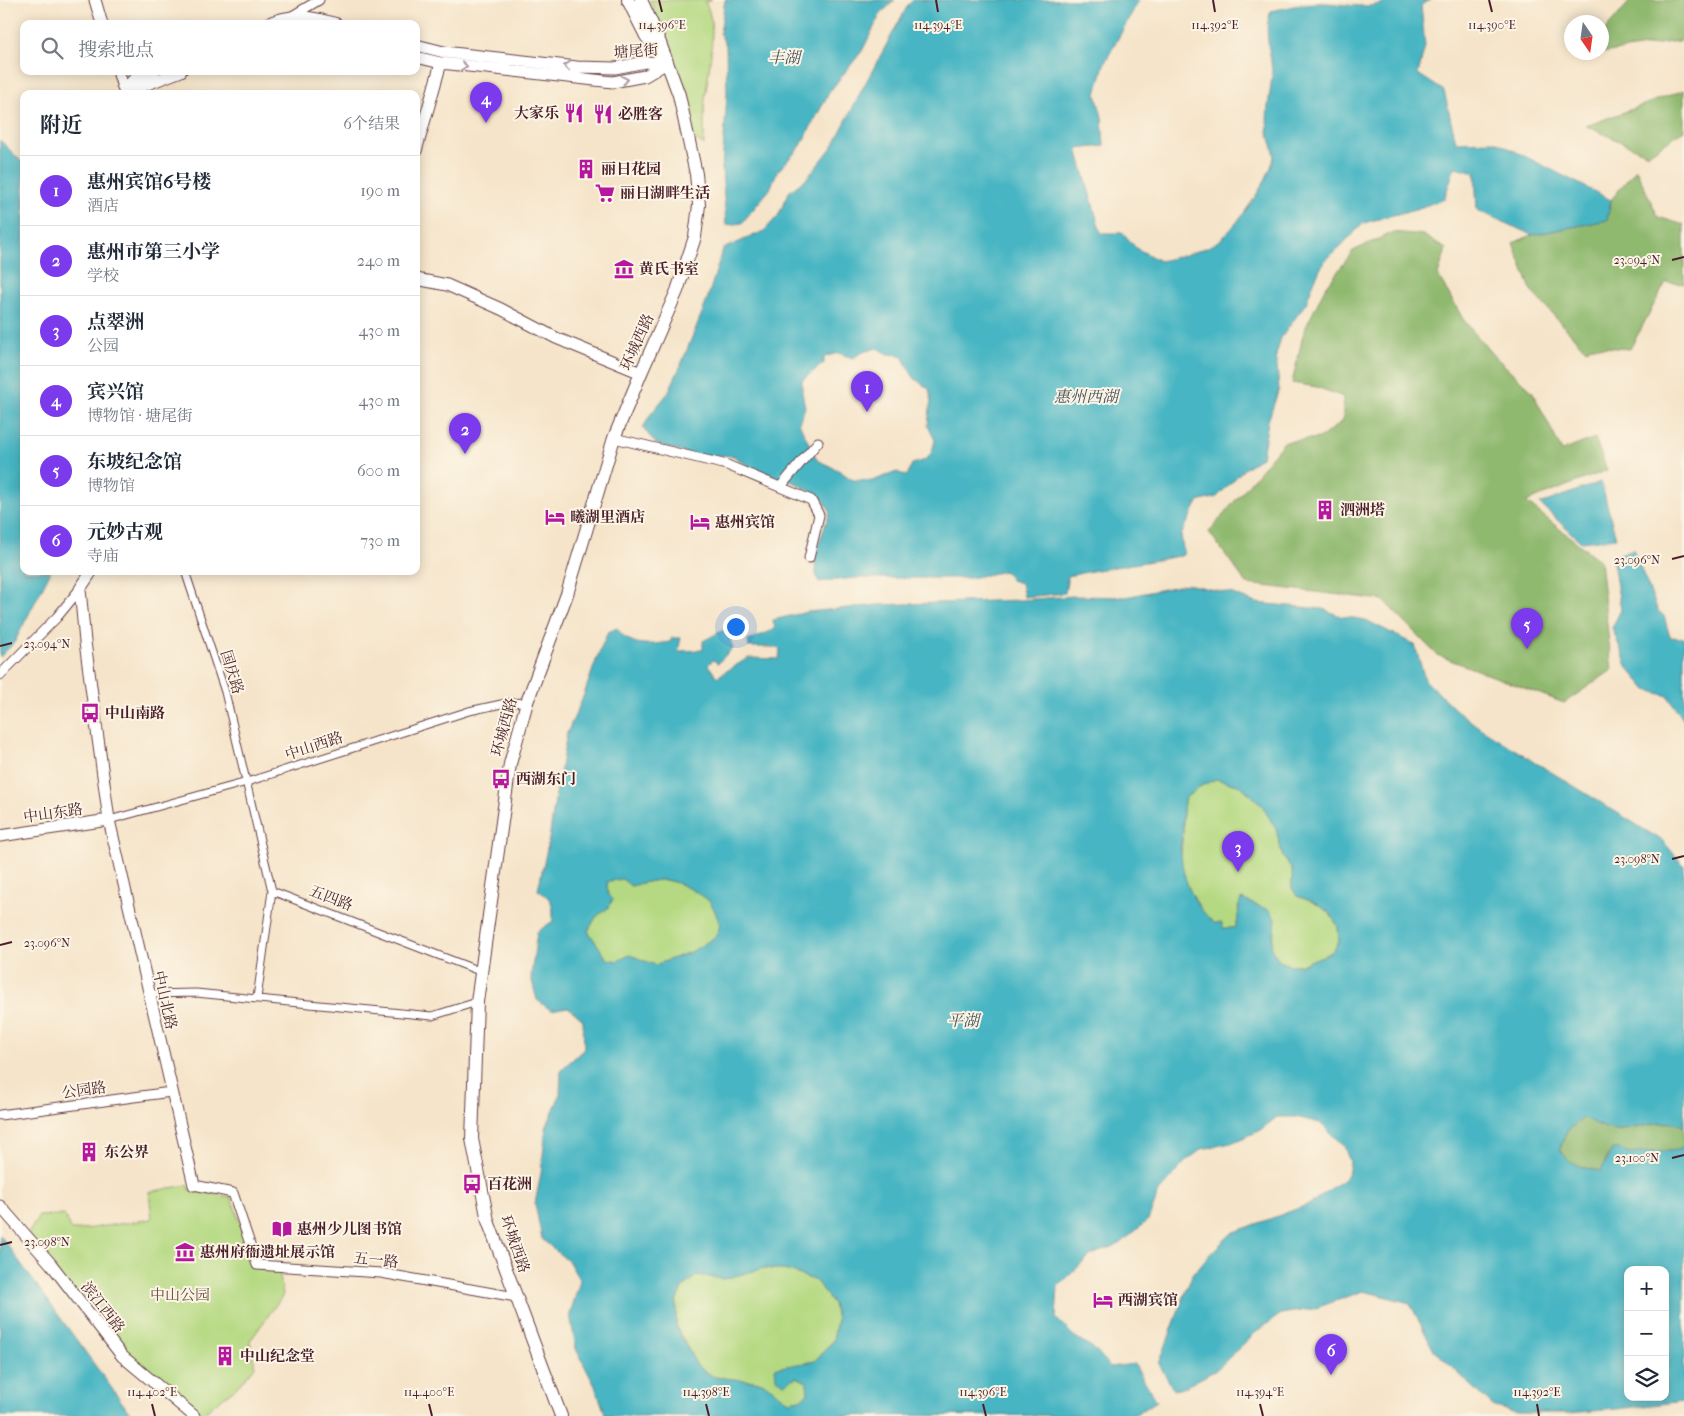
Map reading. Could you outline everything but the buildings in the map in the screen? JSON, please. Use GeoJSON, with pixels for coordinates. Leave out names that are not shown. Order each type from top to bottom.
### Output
{"type":"FeatureCollection","features":[{"type":"Feature","properties":{"kind":"main road","name":"环城西路"},"geometry":{"type":"LineString","coordinates":[[628,0],[646,36],[667,63]]}},
{"type":"Feature","properties":{"kind":"main road","name":"环城西路"},"geometry":{"type":"LineString","coordinates":[[561,1416],[488,1221],[472,1139],[477,1002],[510,764],[527,702],[568,594],[614,438],[677,291],[695,237],[699,205],[696,174],[679,95],[657,34],[641,0]]}},
{"type":"Feature","properties":{"kind":"street"},"geometry":{"type":"LineString","coordinates":[[95,0],[101,20]]}},
{"type":"Feature","properties":{"kind":"street"},"geometry":{"type":"LineString","coordinates":[[292,16],[319,0]]}},
{"type":"Feature","properties":{"kind":"street"},"geometry":{"type":"LineString","coordinates":[[275,20],[292,16],[308,16],[323,20]]}},
{"type":"Feature","properties":{"kind":"street","name":"塘尾街"},"geometry":{"type":"LineString","coordinates":[[420,46],[444,52],[577,67],[615,68],[644,62],[667,63]]}},
{"type":"Feature","properties":{"kind":"street","name":"塘尾街"},"geometry":{"type":"LineString","coordinates":[[420,57],[441,63],[613,82],[645,76],[667,63]]}},
{"type":"Feature","properties":{"kind":"street"},"geometry":{"type":"LineString","coordinates":[[420,137],[441,63]]}},
{"type":"Feature","properties":{"kind":"street"},"geometry":{"type":"LineString","coordinates":[[119,75],[124,90]]}},
{"type":"Feature","properties":{"kind":"street"},"geometry":{"type":"LineString","coordinates":[[127,90],[136,78],[144,75]]}},
{"type":"Feature","properties":{"kind":"street"},"geometry":{"type":"LineString","coordinates":[[131,90],[171,75]]}},
{"type":"Feature","properties":{"kind":"street"},"geometry":{"type":"LineString","coordinates":[[420,280],[446,285],[501,309],[556,338],[641,373]]}},
{"type":"Feature","properties":{"kind":"street"},"geometry":{"type":"LineString","coordinates":[[614,438],[727,465],[811,500],[819,515],[808,558]]}},
{"type":"Feature","properties":{"kind":"street"},"geometry":{"type":"LineString","coordinates":[[780,486],[818,442]]}},
{"type":"Feature","properties":{"kind":"street"},"geometry":{"type":"LineString","coordinates":[[0,675],[57,617],[89,575]]}},
{"type":"Feature","properties":{"kind":"street","name":"国庆路"},"geometry":{"type":"LineString","coordinates":[[185,575],[225,692],[246,782]]}},
{"type":"Feature","properties":{"kind":"street"},"geometry":{"type":"LineString","coordinates":[[80,589],[85,642],[109,820]]}},
{"type":"Feature","properties":{"kind":"street","name":"中山西路"},"geometry":{"type":"LineString","coordinates":[[109,820],[246,782],[469,711],[506,703],[527,702]]}},
{"type":"Feature","properties":{"kind":"street"},"geometry":{"type":"LineString","coordinates":[[246,782],[272,890],[257,998]]}},
{"type":"Feature","properties":{"kind":"street","name":"中山东路"},"geometry":{"type":"LineString","coordinates":[[0,836],[109,820]]}},
{"type":"Feature","properties":{"kind":"street","name":"中山北路"},"geometry":{"type":"LineString","coordinates":[[109,820],[194,1185]]}},
{"type":"Feature","properties":{"kind":"street","name":"五四路"},"geometry":{"type":"LineString","coordinates":[[272,890],[482,972]]}},
{"type":"Feature","properties":{"kind":"street"},"geometry":{"type":"LineString","coordinates":[[149,994],[196,993],[432,1016],[477,1002]]}},
{"type":"Feature","properties":{"kind":"street","name":"公园路"},"geometry":{"type":"LineString","coordinates":[[0,1115],[171,1092]]}},
{"type":"Feature","properties":{"kind":"street","name":"五一路"},"geometry":{"type":"LineString","coordinates":[[194,1185],[233,1193],[257,1265],[381,1273],[516,1297]]}},
{"type":"Feature","properties":{"kind":"street","name":"滨江西路"},"geometry":{"type":"LineString","coordinates":[[0,1206],[51,1264],[122,1356],[194,1416]]}},
{"type":"Feature","properties":{"kind":"green space"},"geometry":{"type":"Polygon","coordinates":[[[650,0],[712,0],[705,2],[709,12],[712,36],[705,99],[704,145],[694,139],[668,49],[650,0]]]}},
{"type":"Feature","properties":{"kind":"green space"},"geometry":{"type":"Polygon","coordinates":[[[1631,0],[1684,0],[1684,40],[1609,52],[1609,26],[1631,0]]]}},
{"type":"Feature","properties":{"kind":"green space"},"geometry":{"type":"Polygon","coordinates":[[[1684,90],[1684,130],[1648,154],[1586,126],[1684,90]]]}},
{"type":"Feature","properties":{"kind":"green space"},"geometry":{"type":"Polygon","coordinates":[[[1636,169],[1658,217],[1684,225],[1684,284],[1666,282],[1630,349],[1591,346],[1586,350],[1532,292],[1513,243],[1532,235],[1607,220],[1611,200],[1636,169]]]}},
{"type":"Feature","properties":{"kind":"green space"},"geometry":{"type":"Polygon","coordinates":[[[1393,232],[1423,235],[1446,249],[1438,275],[1463,319],[1491,353],[1532,391],[1562,451],[1595,438],[1607,470],[1526,502],[1600,561],[1612,670],[1564,703],[1437,655],[1383,600],[1247,584],[1209,532],[1284,442],[1320,438],[1343,421],[1343,397],[1317,387],[1292,383],[1304,331],[1324,290],[1353,251],[1393,232]]]}},
{"type":"Feature","properties":{"kind":"green space"},"geometry":{"type":"Polygon","coordinates":[[[1216,779],[1241,786],[1261,804],[1276,829],[1283,857],[1293,869],[1292,888],[1297,896],[1311,901],[1328,911],[1338,926],[1339,941],[1332,952],[1301,965],[1290,965],[1280,962],[1271,948],[1276,920],[1238,906],[1239,919],[1235,928],[1225,928],[1211,921],[1204,914],[1189,889],[1182,869],[1183,807],[1185,798],[1201,786],[1216,779]]]}},
{"type":"Feature","properties":{"kind":"green space"},"geometry":{"type":"Polygon","coordinates":[[[622,879],[631,886],[656,880],[670,881],[685,886],[701,895],[711,903],[720,926],[715,937],[693,951],[655,965],[630,955],[617,961],[607,959],[588,931],[596,917],[609,907],[607,882],[622,879]]]}},
{"type":"Feature","properties":{"kind":"green space"},"geometry":{"type":"Polygon","coordinates":[[[1583,1117],[1603,1127],[1616,1130],[1661,1123],[1678,1124],[1684,1127],[1684,1145],[1680,1150],[1628,1154],[1621,1149],[1607,1156],[1602,1171],[1583,1167],[1572,1163],[1560,1149],[1566,1132],[1583,1117]]]}},
{"type":"Feature","properties":{"kind":"green space","name":"中山公园"},"geometry":{"type":"Polygon","coordinates":[[[187,1185],[190,1190],[231,1197],[256,1267],[279,1270],[283,1295],[250,1341],[255,1367],[237,1387],[199,1416],[124,1354],[26,1237],[39,1216],[64,1215],[71,1230],[152,1219],[149,1192],[187,1185]]]}},
{"type":"Feature","properties":{"kind":"green space"},"geometry":{"type":"Polygon","coordinates":[[[764,1268],[789,1271],[816,1281],[833,1304],[837,1319],[833,1341],[815,1361],[796,1377],[807,1382],[808,1394],[800,1399],[789,1401],[762,1382],[714,1377],[697,1366],[676,1326],[676,1302],[682,1288],[697,1275],[724,1279],[764,1268]]]}},
{"type":"Feature","properties":{"kind":"water","name":"丰湖"},"geometry":{"type":"Polygon","coordinates":[[[725,0],[895,0],[881,13],[862,51],[830,91],[800,147],[777,172],[770,189],[742,223],[726,225],[722,168],[727,94],[726,45],[720,34],[725,0]]]}},
{"type":"Feature","properties":{"kind":"water","name":"惠州西湖"},"geometry":{"type":"Polygon","coordinates":[[[913,0],[1139,0],[1104,64],[1096,94],[1102,117],[1104,146],[1077,149],[1101,233],[1123,233],[1136,248],[1160,261],[1200,250],[1221,239],[1236,223],[1260,189],[1274,157],[1267,124],[1272,75],[1267,35],[1268,19],[1271,11],[1312,3],[1364,6],[1381,4],[1388,0],[1430,0],[1421,5],[1425,46],[1418,74],[1444,91],[1456,142],[1495,141],[1611,200],[1607,220],[1532,235],[1477,210],[1475,172],[1455,167],[1444,199],[1364,223],[1324,262],[1306,303],[1281,338],[1276,355],[1279,389],[1268,421],[1262,457],[1245,468],[1217,497],[1198,502],[1181,535],[1184,555],[1068,576],[1065,593],[1024,597],[1021,583],[1011,580],[1005,571],[970,578],[855,578],[819,582],[816,574],[816,556],[830,511],[822,498],[796,483],[751,468],[734,456],[715,455],[707,460],[656,444],[643,428],[650,415],[668,393],[680,367],[706,303],[723,249],[764,231],[778,216],[789,192],[808,177],[833,146],[908,5],[913,0]],[[877,348],[863,352],[853,358],[838,353],[824,357],[824,363],[802,380],[805,407],[799,423],[817,460],[853,480],[872,481],[897,472],[907,476],[912,464],[926,459],[934,446],[935,440],[928,426],[931,399],[929,389],[914,378],[901,355],[887,354],[877,348]]]}},
{"type":"Feature","properties":{"kind":"water"},"geometry":{"type":"Polygon","coordinates":[[[0,140],[20,160],[20,575],[49,575],[14,643],[0,657],[0,140]]]}},
{"type":"Feature","properties":{"kind":"water"},"geometry":{"type":"Polygon","coordinates":[[[1601,482],[1616,538],[1581,542],[1540,504],[1601,482]]]}},
{"type":"Feature","properties":{"kind":"water"},"geometry":{"type":"Polygon","coordinates":[[[1633,549],[1658,611],[1664,616],[1670,637],[1684,638],[1684,721],[1668,696],[1647,690],[1628,668],[1612,628],[1621,610],[1612,557],[1633,549]]]}},
{"type":"Feature","properties":{"kind":"water","name":"平湖"},"geometry":{"type":"Polygon","coordinates":[[[1187,584],[1233,594],[1256,603],[1323,609],[1340,616],[1366,620],[1415,645],[1425,680],[1456,710],[1480,728],[1663,841],[1684,866],[1684,1127],[1678,1124],[1661,1123],[1616,1130],[1603,1127],[1583,1118],[1566,1132],[1560,1149],[1572,1163],[1601,1171],[1612,1149],[1621,1149],[1628,1154],[1680,1150],[1684,1145],[1684,1401],[1569,1413],[1517,1413],[1494,1407],[1433,1349],[1410,1303],[1364,1291],[1313,1309],[1281,1314],[1255,1333],[1216,1370],[1183,1388],[1174,1390],[1159,1364],[1192,1275],[1232,1233],[1310,1204],[1348,1176],[1350,1162],[1344,1146],[1320,1123],[1296,1117],[1277,1117],[1259,1131],[1231,1143],[1202,1149],[1186,1161],[1159,1192],[1148,1220],[1120,1244],[1091,1255],[1058,1286],[1056,1318],[1074,1336],[1093,1348],[1110,1367],[1134,1364],[1157,1401],[1134,1415],[606,1416],[595,1386],[576,1349],[570,1314],[580,1281],[569,1262],[542,1239],[535,1204],[546,1128],[560,1095],[561,1070],[584,1049],[583,1020],[568,1007],[551,1010],[537,1000],[531,977],[537,932],[553,921],[551,902],[538,890],[549,839],[567,733],[608,632],[617,628],[628,639],[640,644],[670,642],[672,638],[681,638],[678,651],[703,650],[703,641],[726,629],[733,648],[718,663],[713,660],[708,665],[717,677],[748,658],[779,659],[780,649],[749,647],[748,641],[775,629],[773,620],[807,612],[878,605],[1021,600],[1074,596],[1126,597],[1187,584]],[[1216,779],[1201,786],[1185,798],[1183,810],[1182,861],[1186,881],[1200,908],[1214,923],[1222,923],[1223,928],[1235,928],[1241,899],[1269,910],[1276,920],[1271,948],[1280,962],[1290,965],[1301,965],[1332,952],[1339,941],[1338,926],[1328,911],[1311,901],[1297,896],[1292,888],[1292,869],[1283,857],[1276,829],[1261,804],[1241,786],[1216,779]],[[622,879],[607,882],[608,894],[613,899],[609,907],[596,917],[588,931],[607,959],[617,961],[630,955],[655,965],[693,951],[715,937],[720,926],[713,906],[706,898],[670,881],[650,881],[631,886],[622,879]],[[764,1268],[724,1279],[697,1275],[682,1288],[676,1302],[676,1327],[697,1366],[714,1377],[762,1382],[789,1401],[800,1399],[808,1394],[807,1382],[796,1377],[784,1384],[776,1378],[775,1368],[815,1361],[833,1341],[837,1319],[833,1304],[816,1281],[789,1271],[764,1268]]]}},
{"type":"Feature","properties":{"kind":"water"},"geometry":{"type":"Polygon","coordinates":[[[0,1235],[3,1239],[132,1416],[0,1416],[0,1235]]]}},
{"type":"Feature","properties":{"kind":"place","name":"大家乐"},"geometry":{"type":"Point","coordinates":[574,113]}},
{"type":"Feature","properties":{"kind":"place","name":"必胜客"},"geometry":{"type":"Point","coordinates":[603,114]}},
{"type":"Feature","properties":{"kind":"place","name":"宾兴馆"},"geometry":{"type":"Point","coordinates":[486,123]}},
{"type":"Feature","properties":{"kind":"place","name":"丽日花园"},"geometry":{"type":"Point","coordinates":[586,169]}},
{"type":"Feature","properties":{"kind":"place","name":"丽日湖畔生活"},"geometry":{"type":"Point","coordinates":[605,193]}},
{"type":"Feature","properties":{"kind":"place","name":"黄氏书室"},"geometry":{"type":"Point","coordinates":[624,269]}},
{"type":"Feature","properties":{"kind":"place","name":"惠州宾馆6号楼"},"geometry":{"type":"Point","coordinates":[867,412]}},
{"type":"Feature","properties":{"kind":"place","name":"惠州市第三小学"},"geometry":{"type":"Point","coordinates":[465,454]}},
{"type":"Feature","properties":{"kind":"place","name":"泗洲塔"},"geometry":{"type":"Point","coordinates":[1325,510]}},
{"type":"Feature","properties":{"kind":"place","name":"曦湖里酒店"},"geometry":{"type":"Point","coordinates":[555,517]}},
{"type":"Feature","properties":{"kind":"place","name":"惠州宾馆"},"geometry":{"type":"Point","coordinates":[700,522]}},
{"type":"Feature","properties":{"kind":"place","name":"东坡纪念馆"},"geometry":{"type":"Point","coordinates":[1527,649]}},
{"type":"Feature","properties":{"kind":"place","name":"中山南路"},"geometry":{"type":"Point","coordinates":[90,713]}},
{"type":"Feature","properties":{"kind":"place","name":"西湖东门"},"geometry":{"type":"Point","coordinates":[501,779]}},
{"type":"Feature","properties":{"kind":"place","name":"点翠洲"},"geometry":{"type":"Point","coordinates":[1238,872]}},
{"type":"Feature","properties":{"kind":"place","name":"东公界"},"geometry":{"type":"Point","coordinates":[89,1152]}},
{"type":"Feature","properties":{"kind":"place","name":"百花洲"},"geometry":{"type":"Point","coordinates":[472,1184]}},
{"type":"Feature","properties":{"kind":"place","name":"惠州少儿图书馆"},"geometry":{"type":"Point","coordinates":[282,1229]}},
{"type":"Feature","properties":{"kind":"place","name":"惠州府衙遗址展示馆"},"geometry":{"type":"Point","coordinates":[185,1252]}},
{"type":"Feature","properties":{"kind":"place","name":"西湖宾馆"},"geometry":{"type":"Point","coordinates":[1103,1300]}},
{"type":"Feature","properties":{"kind":"place","name":"中山纪念堂"},"geometry":{"type":"Point","coordinates":[225,1356]}},
{"type":"Feature","properties":{"kind":"place","name":"元妙古观"},"geometry":{"type":"Point","coordinates":[1331,1375]}}]}
